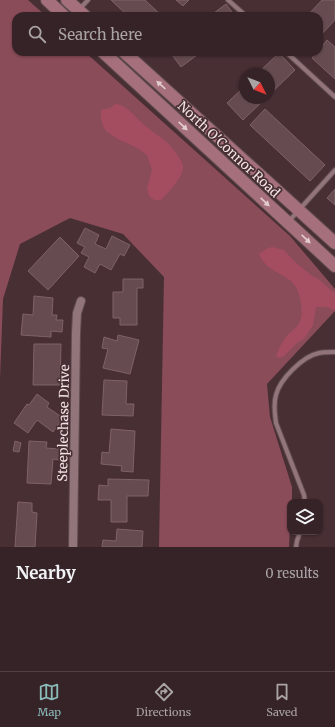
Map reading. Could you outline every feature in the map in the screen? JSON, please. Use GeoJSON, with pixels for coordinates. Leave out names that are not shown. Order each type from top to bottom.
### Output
{"type":"FeatureCollection","features":[{"type":"Feature","properties":{"kind":"main road"},"geometry":{"type":"LineString","coordinates":[[47,0],[60,12]]}},
{"type":"Feature","properties":{"kind":"main road"},"geometry":{"type":"LineString","coordinates":[[66,0],[77,12]]}},
{"type":"Feature","properties":{"kind":"main road","name":"North O'Connor Road"},"geometry":{"type":"LineString","coordinates":[[107,56],[335,266]]}},
{"type":"Feature","properties":{"kind":"main road","name":"North O'Connor Road"},"geometry":{"type":"LineString","coordinates":[[128,56],[335,243]]}},
{"type":"Feature","properties":{"kind":"street","name":"Steeplechase Drive"},"geometry":{"type":"LineString","coordinates":[[73,547],[76,333],[77,313],[81,301]]}},
{"type":"Feature","properties":{"kind":"lane"},"geometry":{"type":"LineString","coordinates":[[60,12],[66,0]]}},
{"type":"Feature","properties":{"kind":"lane"},"geometry":{"type":"LineString","coordinates":[[80,12],[88,0]]}},
{"type":"Feature","properties":{"kind":"lane"},"geometry":{"type":"LineString","coordinates":[[228,0],[242,12]]}},
{"type":"Feature","properties":{"kind":"lane"},"geometry":{"type":"LineString","coordinates":[[290,56],[335,97]]}},
{"type":"Feature","properties":{"kind":"lane"},"geometry":{"type":"LineString","coordinates":[[288,222],[335,170]]}},
{"type":"Feature","properties":{"kind":"lane"},"geometry":{"type":"LineString","coordinates":[[305,499],[276,423],[274,411],[276,394],[287,376],[308,358],[319,353],[335,352]]}},
{"type":"Feature","properties":{"kind":"lane"},"geometry":{"type":"LineString","coordinates":[[296,547],[299,535]]}},
{"type":"Feature","properties":{"kind":"shaded area"},"geometry":{"type":"Polygon","coordinates":[[[0,0],[28,0],[42,12],[12,12],[12,56],[89,56],[290,236],[335,289],[335,311],[267,384],[270,417],[292,487],[292,499],[287,499],[287,535],[290,535],[289,547],[159,547],[164,277],[123,234],[70,218],[20,244],[3,299],[0,379],[0,0]]]}},
{"type":"Feature","properties":{"kind":"shaded area"},"geometry":{"type":"Polygon","coordinates":[[[115,104],[126,108],[147,127],[166,141],[182,163],[183,167],[181,175],[175,185],[161,200],[154,200],[149,196],[147,189],[152,170],[147,155],[139,149],[116,138],[106,131],[103,126],[101,110],[110,108],[115,104]]]}},
{"type":"Feature","properties":{"kind":"shaded area"},"geometry":{"type":"Polygon","coordinates":[[[272,247],[284,250],[296,263],[321,283],[330,296],[327,307],[316,307],[313,325],[304,339],[298,342],[284,356],[279,358],[276,356],[283,341],[297,327],[301,318],[302,309],[299,293],[294,284],[269,267],[259,254],[272,247]]]}},
{"type":"Feature","properties":{"kind":"building"},"geometry":{"type":"Polygon","coordinates":[[[111,0],[145,0],[158,12],[124,12],[111,0]]]}},
{"type":"Feature","properties":{"kind":"building"},"geometry":{"type":"Polygon","coordinates":[[[176,0],[189,0],[183,6],[176,0]]]}},
{"type":"Feature","properties":{"kind":"building"},"geometry":{"type":"Polygon","coordinates":[[[322,0],[335,0],[335,20],[323,33],[323,12],[311,12],[322,0]]]}},
{"type":"Feature","properties":{"kind":"building"},"geometry":{"type":"Polygon","coordinates":[[[226,4],[232,12],[215,12],[226,4]]]}},
{"type":"Feature","properties":{"kind":"building"},"geometry":{"type":"Polygon","coordinates":[[[327,40],[335,47],[335,79],[312,58],[314,56],[323,56],[323,45],[327,40]]]}},
{"type":"Feature","properties":{"kind":"building"},"geometry":{"type":"Polygon","coordinates":[[[173,56],[196,56],[181,67],[173,56]]]}},
{"type":"Feature","properties":{"kind":"building"},"geometry":{"type":"Polygon","coordinates":[[[276,56],[282,56],[295,70],[275,89],[275,68],[263,68],[276,56]]]}},
{"type":"Feature","properties":{"kind":"building"},"geometry":{"type":"Polygon","coordinates":[[[239,92],[239,104],[260,104],[243,120],[227,103],[239,92]]]}},
{"type":"Feature","properties":{"kind":"building"},"geometry":{"type":"Polygon","coordinates":[[[265,109],[325,165],[310,181],[250,125],[265,109]]]}},
{"type":"Feature","properties":{"kind":"building"},"geometry":{"type":"Polygon","coordinates":[[[335,189],[335,205],[327,198],[335,189]]]}},
{"type":"Feature","properties":{"kind":"building"},"geometry":{"type":"Polygon","coordinates":[[[85,228],[99,235],[95,244],[106,249],[112,236],[130,245],[124,256],[120,254],[111,270],[100,264],[95,273],[84,267],[89,257],[81,253],[85,247],[77,243],[85,228]]]}},
{"type":"Feature","properties":{"kind":"building"},"geometry":{"type":"Polygon","coordinates":[[[60,237],[79,256],[48,290],[28,271],[60,237]]]}},
{"type":"Feature","properties":{"kind":"building"},"geometry":{"type":"Polygon","coordinates":[[[123,279],[143,279],[143,288],[137,288],[137,325],[120,325],[120,318],[113,318],[113,292],[123,292],[123,279]]]}},
{"type":"Feature","properties":{"kind":"building"},"geometry":{"type":"Polygon","coordinates":[[[34,296],[53,298],[52,315],[57,315],[56,320],[63,320],[62,332],[51,331],[51,337],[21,335],[23,314],[33,315],[34,296]]]}},
{"type":"Feature","properties":{"kind":"building"},"geometry":{"type":"Polygon","coordinates":[[[118,335],[139,340],[130,374],[103,368],[108,349],[102,348],[104,337],[117,341],[118,335]]]}},
{"type":"Feature","properties":{"kind":"building"},"geometry":{"type":"Polygon","coordinates":[[[34,344],[61,344],[60,385],[33,385],[34,344]]]}},
{"type":"Feature","properties":{"kind":"building"},"geometry":{"type":"Polygon","coordinates":[[[104,380],[127,381],[126,404],[134,404],[133,416],[102,415],[104,380]]]}},
{"type":"Feature","properties":{"kind":"building"},"geometry":{"type":"Polygon","coordinates":[[[37,394],[49,403],[47,407],[63,418],[53,432],[37,420],[28,433],[14,423],[27,404],[29,405],[37,394]]]}},
{"type":"Feature","properties":{"kind":"building"},"geometry":{"type":"Polygon","coordinates":[[[111,429],[135,431],[133,472],[121,471],[122,466],[101,464],[102,452],[109,453],[111,429]]]}},
{"type":"Feature","properties":{"kind":"building"},"geometry":{"type":"Polygon","coordinates":[[[15,441],[21,443],[19,452],[13,451],[15,441]]]}},
{"type":"Feature","properties":{"kind":"building"},"geometry":{"type":"Polygon","coordinates":[[[29,441],[47,442],[46,448],[60,449],[59,460],[53,459],[51,484],[27,483],[29,441]]]}},
{"type":"Feature","properties":{"kind":"building"},"geometry":{"type":"Polygon","coordinates":[[[108,479],[149,480],[148,496],[127,496],[127,522],[111,522],[111,500],[98,500],[99,485],[108,486],[108,479]]]}},
{"type":"Feature","properties":{"kind":"building"},"geometry":{"type":"Polygon","coordinates":[[[18,502],[32,503],[32,512],[37,513],[35,547],[15,547],[18,502]]]}},
{"type":"Feature","properties":{"kind":"building"},"geometry":{"type":"Polygon","coordinates":[[[117,529],[143,531],[142,547],[102,547],[103,540],[116,541],[117,529]]]}},
{"type":"Feature","properties":{"kind":"waterway"},"geometry":{"type":"LineString","coordinates":[[313,285],[335,302]]}}]}
